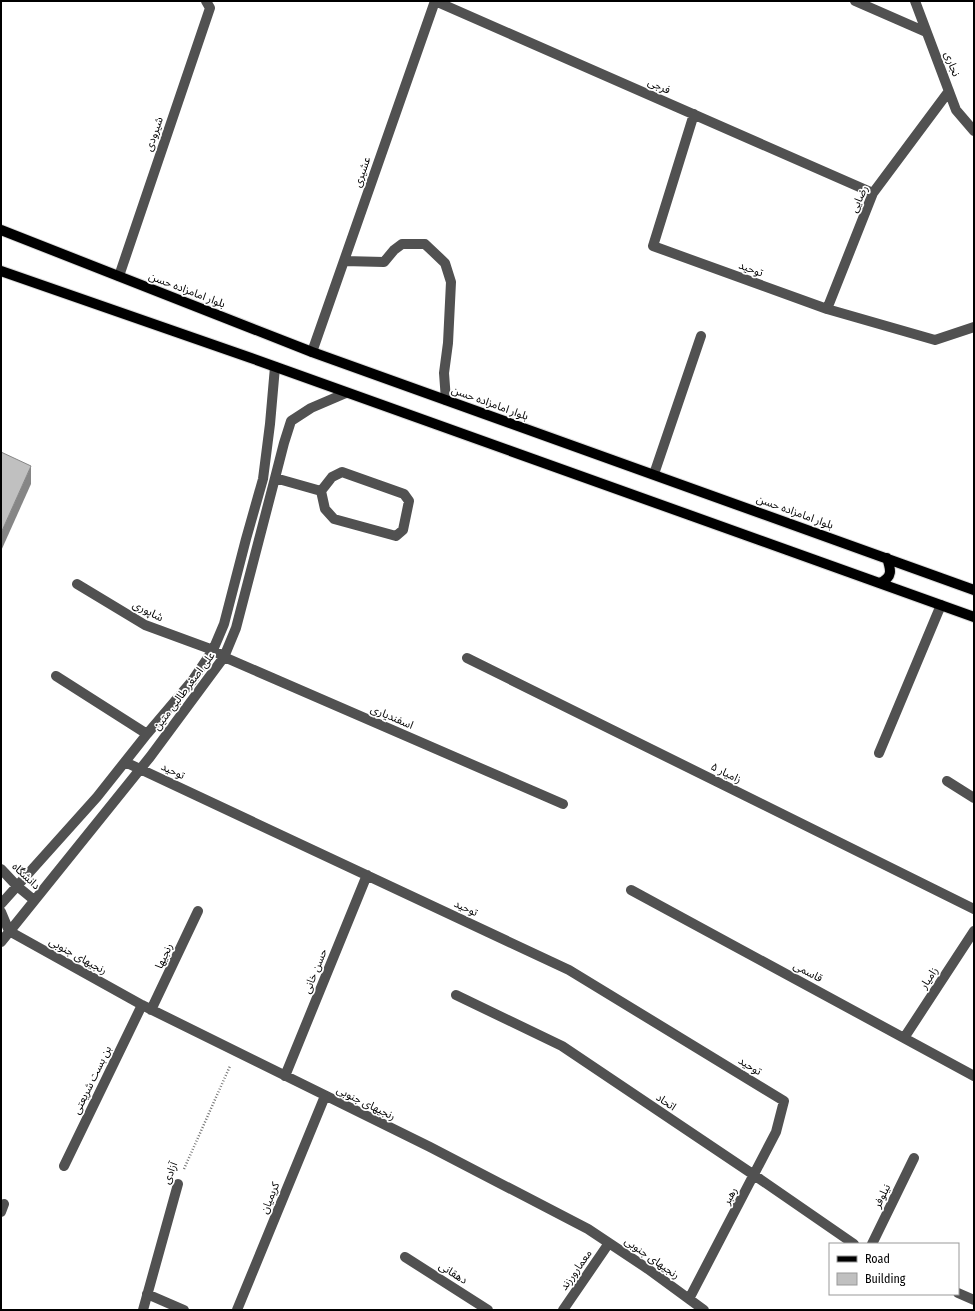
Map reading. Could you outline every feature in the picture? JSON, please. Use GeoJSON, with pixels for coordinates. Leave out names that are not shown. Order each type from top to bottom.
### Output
{"type":"FeatureCollection","features":[{"type":"Feature","properties":{"kind":"main road","name":"بلوار امامزاده حسن"},"geometry":{"type":"LineString","coordinates":[[1,230],[312,352],[974,590]]}},
{"type":"Feature","properties":{"kind":"main road"},"geometry":{"type":"LineString","coordinates":[[1,271],[974,617]]}},
{"type":"Feature","properties":{"kind":"main road"},"geometry":{"type":"LineString","coordinates":[[880,583],[886,580],[890,575],[890,567],[887,558]]}},
{"type":"Feature","properties":{"kind":"street","name":"شیرودی"},"geometry":{"type":"LineString","coordinates":[[119,276],[210,8],[206,1]]}},
{"type":"Feature","properties":{"kind":"street","name":"فرجی"},"geometry":{"type":"LineString","coordinates":[[435,1],[873,192]]}},
{"type":"Feature","properties":{"kind":"street","name":"عشیری"},"geometry":{"type":"LineString","coordinates":[[312,352],[435,1]]}},
{"type":"Feature","properties":{"kind":"street"},"geometry":{"type":"LineString","coordinates":[[855,1],[926,32]]}},
{"type":"Feature","properties":{"kind":"street","name":"نجاری"},"geometry":{"type":"LineString","coordinates":[[915,1],[956,110],[974,131]]}},
{"type":"Feature","properties":{"kind":"street","name":"رضایی"},"geometry":{"type":"LineString","coordinates":[[827,309],[873,192],[950,91]]}},
{"type":"Feature","properties":{"kind":"street","name":"توحید"},"geometry":{"type":"LineString","coordinates":[[694,114],[653,246],[827,309],[935,340],[974,327]]}},
{"type":"Feature","properties":{"kind":"street"},"geometry":{"type":"LineString","coordinates":[[344,261],[384,262],[394,250],[402,244],[425,244],[445,263],[451,282],[448,343],[444,373],[446,400]]}},
{"type":"Feature","properties":{"kind":"street"},"geometry":{"type":"LineString","coordinates":[[654,474],[701,336]]}},
{"type":"Feature","properties":{"kind":"street","name":"علی اصغر طالبی متین"},"geometry":{"type":"LineString","coordinates":[[1,904],[98,797],[147,734],[192,681],[213,650],[224,624],[246,539],[264,479],[274,367]]}},
{"type":"Feature","properties":{"kind":"street","name":"علی اصغر طالبی متین"},"geometry":{"type":"LineString","coordinates":[[1,942],[140,769],[224,657],[236,628],[282,449],[291,421],[311,408],[346,393]]}},
{"type":"Feature","properties":{"kind":"street"},"geometry":{"type":"LineString","coordinates":[[342,472],[404,494],[409,501],[403,530],[396,536],[334,519],[325,509],[322,491],[332,477],[342,472]]}},
{"type":"Feature","properties":{"kind":"street"},"geometry":{"type":"LineString","coordinates":[[275,478],[322,491]]}},
{"type":"Feature","properties":{"kind":"street","name":"شاپوری"},"geometry":{"type":"LineString","coordinates":[[77,584],[145,625],[213,650]]}},
{"type":"Feature","properties":{"kind":"street"},"geometry":{"type":"LineString","coordinates":[[879,753],[941,605]]}},
{"type":"Feature","properties":{"kind":"street","name":"اسفندیاری"},"geometry":{"type":"LineString","coordinates":[[213,650],[224,657],[563,804]]}},
{"type":"Feature","properties":{"kind":"street","name":"زامیار ۵"},"geometry":{"type":"LineString","coordinates":[[467,658],[974,909]]}},
{"type":"Feature","properties":{"kind":"street"},"geometry":{"type":"LineString","coordinates":[[56,676],[147,734]]}},
{"type":"Feature","properties":{"kind":"street","name":"توحید"},"geometry":{"type":"LineString","coordinates":[[125,762],[569,970],[784,1101]]}},
{"type":"Feature","properties":{"kind":"street"},"geometry":{"type":"LineString","coordinates":[[947,781],[974,798]]}},
{"type":"Feature","properties":{"kind":"street","name":"دانشگاه"},"geometry":{"type":"LineString","coordinates":[[1,869],[17,886],[34,900]]}},
{"type":"Feature","properties":{"kind":"street","name":"حسن خانی"},"geometry":{"type":"LineString","coordinates":[[285,1076],[367,875]]}},
{"type":"Feature","properties":{"kind":"street","name":"قاسمی"},"geometry":{"type":"LineString","coordinates":[[631,890],[974,1075]]}},
{"type":"Feature","properties":{"kind":"street","name":"رنجیها"},"geometry":{"type":"LineString","coordinates":[[151,1010],[198,911]]}},
{"type":"Feature","properties":{"kind":"street"},"geometry":{"type":"LineString","coordinates":[[1,912],[9,931]]}},
{"type":"Feature","properties":{"kind":"street","name":"رنجیهای جنوبی"},"geometry":{"type":"LineString","coordinates":[[9,931],[151,1010],[430,1147],[588,1229],[648,1269],[704,1310]]}},
{"type":"Feature","properties":{"kind":"street","name":"زامیار"},"geometry":{"type":"LineString","coordinates":[[904,1038],[974,931]]}},
{"type":"Feature","properties":{"kind":"street","name":"اتحاد"},"geometry":{"type":"LineString","coordinates":[[456,995],[562,1046],[853,1243]]}},
{"type":"Feature","properties":{"kind":"street","name":"بن بست شریعتی"},"geometry":{"type":"LineString","coordinates":[[64,1166],[142,1005]]}},
{"type":"Feature","properties":{"kind":"street","name":"کریمیان"},"geometry":{"type":"LineString","coordinates":[[237,1310],[326,1096]]}},
{"type":"Feature","properties":{"kind":"street","name":"رهبر"},"geometry":{"type":"LineString","coordinates":[[689,1299],[776,1132],[784,1101]]}},
{"type":"Feature","properties":{"kind":"street","name":"نیلوفر"},"geometry":{"type":"LineString","coordinates":[[872,1243],[914,1158]]}},
{"type":"Feature","properties":{"kind":"street","name":"آزادی"},"geometry":{"type":"LineString","coordinates":[[143,1310],[178,1184]]}},
{"type":"Feature","properties":{"kind":"street","name":"معمارورزند"},"geometry":{"type":"LineString","coordinates":[[563,1310],[609,1243]]}},
{"type":"Feature","properties":{"kind":"street","name":"دهقانی"},"geometry":{"type":"LineString","coordinates":[[405,1257],[488,1310]]}},
{"type":"Feature","properties":{"kind":"street"},"geometry":{"type":"LineString","coordinates":[[959,1293],[974,1300]]}},
{"type":"Feature","properties":{"kind":"street"},"geometry":{"type":"LineString","coordinates":[[147,1294],[184,1310]]}},
{"type":"Feature","properties":{"kind":"path","name":"آزادی"},"geometry":{"type":"LineString","coordinates":[[178,1184],[237,1052]]}},
{"type":"Feature","properties":{"kind":"building"},"geometry":{"type":"Polygon","coordinates":[[[1,452],[31,466],[1,533],[1,452]]]}}]}
